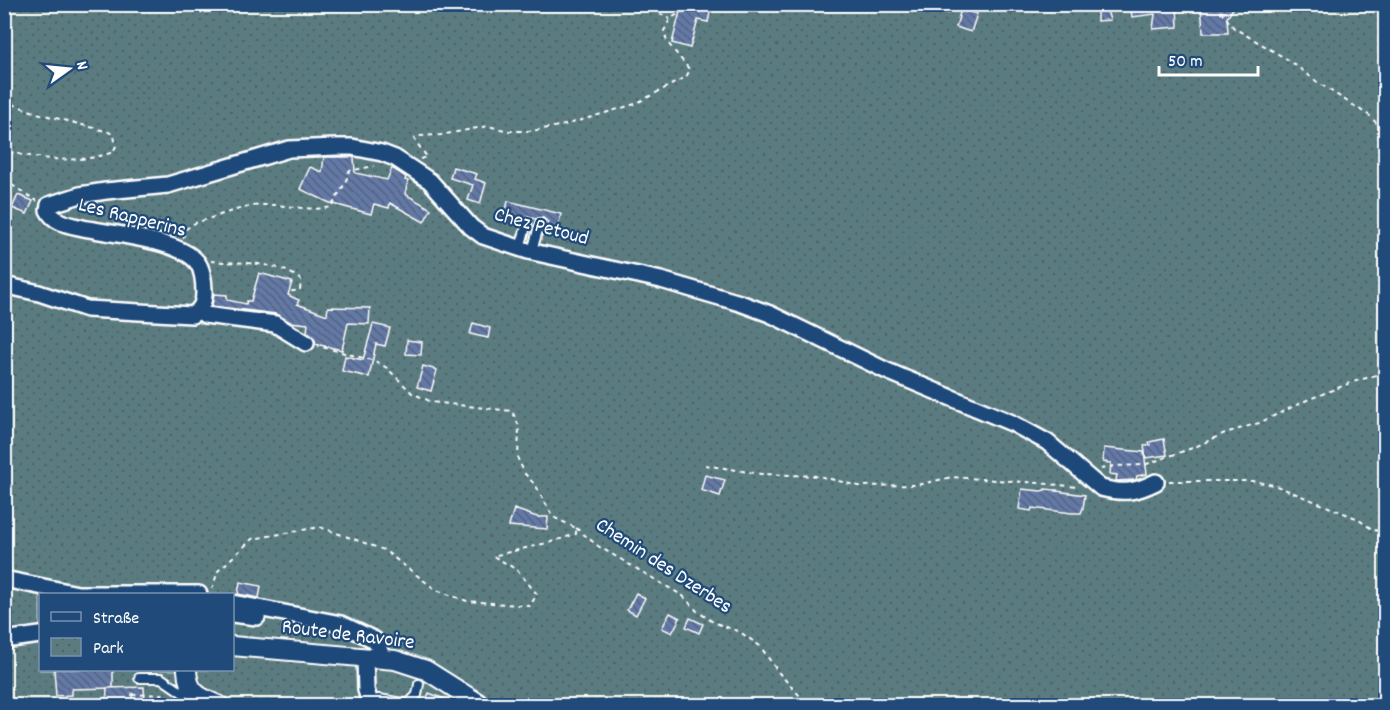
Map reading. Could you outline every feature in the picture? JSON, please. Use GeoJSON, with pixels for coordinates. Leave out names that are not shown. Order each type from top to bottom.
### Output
{"type":"FeatureCollection","features":[{"type":"Feature","properties":{"kind":"street","name":"Chez Petoud"},"geometry":{"type":"LineString","coordinates":[[47,207],[51,203],[80,195],[168,185],[297,148],[352,147],[382,153],[401,162],[430,182],[457,213],[490,239],[526,250],[614,268],[740,303],[786,321],[887,371],[1012,423],[1047,442],[1068,457],[1091,481]]}},
{"type":"Feature","properties":{"kind":"street","name":"Les Rapperins"},"geometry":{"type":"LineString","coordinates":[[47,207],[53,219],[70,225],[146,240],[186,252],[201,268],[204,290],[203,302],[199,310]]}},
{"type":"Feature","properties":{"kind":"street"},"geometry":{"type":"LineString","coordinates":[[4,285],[95,310],[184,316],[192,315],[199,310],[206,315],[275,324],[306,343]]}},
{"type":"Feature","properties":{"kind":"street"},"geometry":{"type":"LineString","coordinates":[[1091,481],[1101,488],[1129,492],[1138,491],[1156,482]]}},
{"type":"Feature","properties":{"kind":"street"},"geometry":{"type":"LineString","coordinates":[[4,579],[73,593]]}},
{"type":"Feature","properties":{"kind":"street"},"geometry":{"type":"LineString","coordinates":[[234,603],[341,624],[375,640],[380,651],[373,658],[366,690],[370,703]]}},
{"type":"Feature","properties":{"kind":"street"},"geometry":{"type":"LineString","coordinates":[[234,614],[267,618],[286,612]]}},
{"type":"Feature","properties":{"kind":"street"},"geometry":{"type":"LineString","coordinates":[[4,640],[39,636]]}},
{"type":"Feature","properties":{"kind":"street","name":"Route de Ravoire"},"geometry":{"type":"LineString","coordinates":[[234,646],[373,658],[411,664],[426,670],[483,705]]}},
{"type":"Feature","properties":{"kind":"street"},"geometry":{"type":"LineString","coordinates":[[187,671],[189,685],[202,699]]}},
{"type":"Feature","properties":{"kind":"lane"},"geometry":{"type":"LineString","coordinates":[[526,250],[527,223]]}},
{"type":"Feature","properties":{"kind":"lane"},"geometry":{"type":"LineString","coordinates":[[526,250],[540,223]]}},
{"type":"Feature","properties":{"kind":"lane"},"geometry":{"type":"LineString","coordinates":[[139,678],[161,678],[202,699]]}},
{"type":"Feature","properties":{"kind":"lane"},"geometry":{"type":"LineString","coordinates":[[370,703],[379,699],[412,704],[419,684]]}},
{"type":"Feature","properties":{"kind":"path"},"geometry":{"type":"LineString","coordinates":[[644,4],[670,19]]}},
{"type":"Feature","properties":{"kind":"path"},"geometry":{"type":"LineString","coordinates":[[179,249],[186,229],[195,222],[262,205],[286,205],[319,210],[332,207],[347,180],[349,171],[427,157],[414,139],[418,136],[441,135],[488,126],[509,131],[566,125],[635,104],[686,77],[690,70],[668,42],[664,31],[670,19],[681,12],[684,4]]}},
{"type":"Feature","properties":{"kind":"path"},"geometry":{"type":"LineString","coordinates":[[1215,4],[1234,28],[1290,61],[1320,84],[1370,116],[1386,134]]}},
{"type":"Feature","properties":{"kind":"path"},"geometry":{"type":"LineString","coordinates":[[4,101],[37,113],[108,132],[114,136],[116,146],[114,152],[83,159],[58,160],[4,152]]}},
{"type":"Feature","properties":{"kind":"path"},"geometry":{"type":"LineString","coordinates":[[4,180],[47,207]]}},
{"type":"Feature","properties":{"kind":"path"},"geometry":{"type":"LineString","coordinates":[[197,262],[203,260],[266,265],[291,272],[301,280],[300,290],[286,292]]}},
{"type":"Feature","properties":{"kind":"path","name":"Chemin des Dzerbes"},"geometry":{"type":"LineString","coordinates":[[306,343],[375,361],[387,368],[412,393],[432,402],[512,411],[519,426],[518,459],[553,517],[576,528],[598,546],[683,596],[697,611],[712,622],[740,632],[760,646],[779,673],[809,705]]}},
{"type":"Feature","properties":{"kind":"path"},"geometry":{"type":"LineString","coordinates":[[705,465],[761,474],[819,476],[858,486],[917,485],[952,477],[1078,487],[1091,481],[1100,469],[1144,465],[1195,447],[1225,433],[1259,423],[1353,382],[1386,372]]}},
{"type":"Feature","properties":{"kind":"path"},"geometry":{"type":"LineString","coordinates":[[1156,482],[1208,480],[1264,482],[1348,514],[1372,529],[1386,534]]}},
{"type":"Feature","properties":{"kind":"path"},"geometry":{"type":"LineString","coordinates":[[210,593],[218,571],[252,539],[320,527],[384,550],[436,590],[467,601],[530,606],[537,594],[516,569],[493,556],[570,537],[576,534],[576,528]]}},
{"type":"Feature","properties":{"kind":"path"},"geometry":{"type":"LineString","coordinates":[[131,705],[133,687]]}},
{"type":"Feature","properties":{"kind":"path"},"geometry":{"type":"LineString","coordinates":[[132,695],[164,694],[202,699]]}},
{"type":"Feature","properties":{"kind":"green space"},"geometry":{"type":"Polygon","coordinates":[[[4,5],[1385,5],[1385,705],[5,705],[4,5]]]}},
{"type":"Feature","properties":{"kind":"building"},"geometry":{"type":"Polygon","coordinates":[[[682,4],[698,4],[711,8],[708,22],[698,20],[690,48],[672,43],[682,4]]]}},
{"type":"Feature","properties":{"kind":"building"},"geometry":{"type":"Polygon","coordinates":[[[1097,4],[1105,4],[1110,20],[1097,21],[1097,4]]]}},
{"type":"Feature","properties":{"kind":"building"},"geometry":{"type":"Polygon","coordinates":[[[1130,4],[1177,4],[1178,27],[1153,29],[1155,14],[1132,17],[1130,4]]]}},
{"type":"Feature","properties":{"kind":"building"},"geometry":{"type":"Polygon","coordinates":[[[1201,4],[1236,4],[1227,18],[1228,33],[1203,33],[1201,4]]]}},
{"type":"Feature","properties":{"kind":"building"},"geometry":{"type":"Polygon","coordinates":[[[961,9],[977,14],[971,32],[956,27],[961,9]]]}},
{"type":"Feature","properties":{"kind":"building"},"geometry":{"type":"Polygon","coordinates":[[[324,157],[354,157],[355,173],[387,180],[392,168],[406,177],[405,180],[408,181],[405,194],[431,209],[424,222],[390,203],[389,208],[374,204],[371,214],[330,203],[300,189],[310,167],[322,172],[324,157]]]}},
{"type":"Feature","properties":{"kind":"building"},"geometry":{"type":"Polygon","coordinates":[[[453,167],[477,174],[475,179],[486,183],[480,204],[468,200],[473,185],[450,178],[453,167]]]}},
{"type":"Feature","properties":{"kind":"building"},"geometry":{"type":"Polygon","coordinates":[[[18,195],[33,201],[27,214],[12,208],[18,195]]]}},
{"type":"Feature","properties":{"kind":"building"},"geometry":{"type":"Polygon","coordinates":[[[508,201],[561,214],[557,232],[546,230],[548,222],[542,217],[522,219],[505,215],[508,201]]]}},
{"type":"Feature","properties":{"kind":"building"},"geometry":{"type":"Polygon","coordinates":[[[259,273],[292,282],[288,295],[299,300],[297,304],[327,315],[328,307],[370,308],[369,324],[348,323],[342,350],[316,344],[314,338],[307,332],[308,324],[290,322],[276,314],[212,306],[214,294],[227,295],[227,300],[246,304],[247,301],[251,301],[259,273]]]}},
{"type":"Feature","properties":{"kind":"building"},"geometry":{"type":"Polygon","coordinates":[[[473,323],[490,328],[488,338],[470,334],[473,323]]]}},
{"type":"Feature","properties":{"kind":"building"},"geometry":{"type":"Polygon","coordinates":[[[373,324],[390,328],[385,346],[376,344],[369,377],[342,371],[345,356],[363,360],[373,324]]]}},
{"type":"Feature","properties":{"kind":"building"},"geometry":{"type":"Polygon","coordinates":[[[407,340],[422,342],[421,355],[406,354],[407,340]]]}},
{"type":"Feature","properties":{"kind":"building"},"geometry":{"type":"Polygon","coordinates":[[[423,366],[437,370],[431,391],[417,387],[423,366]]]}},
{"type":"Feature","properties":{"kind":"building"},"geometry":{"type":"Polygon","coordinates":[[[1164,439],[1167,455],[1146,458],[1144,446],[1150,445],[1149,442],[1164,439]]]}},
{"type":"Feature","properties":{"kind":"building"},"geometry":{"type":"Polygon","coordinates":[[[1104,448],[1144,452],[1147,474],[1137,476],[1136,480],[1116,481],[1117,475],[1110,474],[1111,463],[1103,462],[1104,448]]]}},
{"type":"Feature","properties":{"kind":"building"},"geometry":{"type":"Polygon","coordinates":[[[705,475],[725,480],[720,496],[701,490],[705,475]]]}},
{"type":"Feature","properties":{"kind":"building"},"geometry":{"type":"Polygon","coordinates":[[[1022,489],[1057,490],[1085,495],[1083,508],[1081,513],[1032,508],[1031,511],[1019,509],[1022,489]]]}},
{"type":"Feature","properties":{"kind":"building"},"geometry":{"type":"Polygon","coordinates":[[[514,509],[537,517],[548,517],[547,529],[509,526],[514,509]]]}},
{"type":"Feature","properties":{"kind":"building"},"geometry":{"type":"Polygon","coordinates":[[[240,582],[261,586],[259,598],[238,594],[240,582]]]}},
{"type":"Feature","properties":{"kind":"building"},"geometry":{"type":"Polygon","coordinates":[[[636,593],[645,598],[636,615],[627,610],[636,593]]]}},
{"type":"Feature","properties":{"kind":"building"},"geometry":{"type":"Polygon","coordinates":[[[670,613],[680,618],[672,633],[662,628],[670,613]]]}},
{"type":"Feature","properties":{"kind":"building"},"geometry":{"type":"Polygon","coordinates":[[[690,618],[703,624],[699,633],[686,627],[690,618]]]}},
{"type":"Feature","properties":{"kind":"building"},"geometry":{"type":"Polygon","coordinates":[[[54,671],[113,671],[113,688],[72,689],[72,695],[56,696],[54,671]]]}},
{"type":"Feature","properties":{"kind":"building"},"geometry":{"type":"Polygon","coordinates":[[[144,687],[145,705],[106,705],[107,688],[144,687]]]}},
{"type":"Feature","properties":{"kind":"building"},"geometry":{"type":"Polygon","coordinates":[[[429,693],[459,705],[424,705],[429,693]]]}}]}
